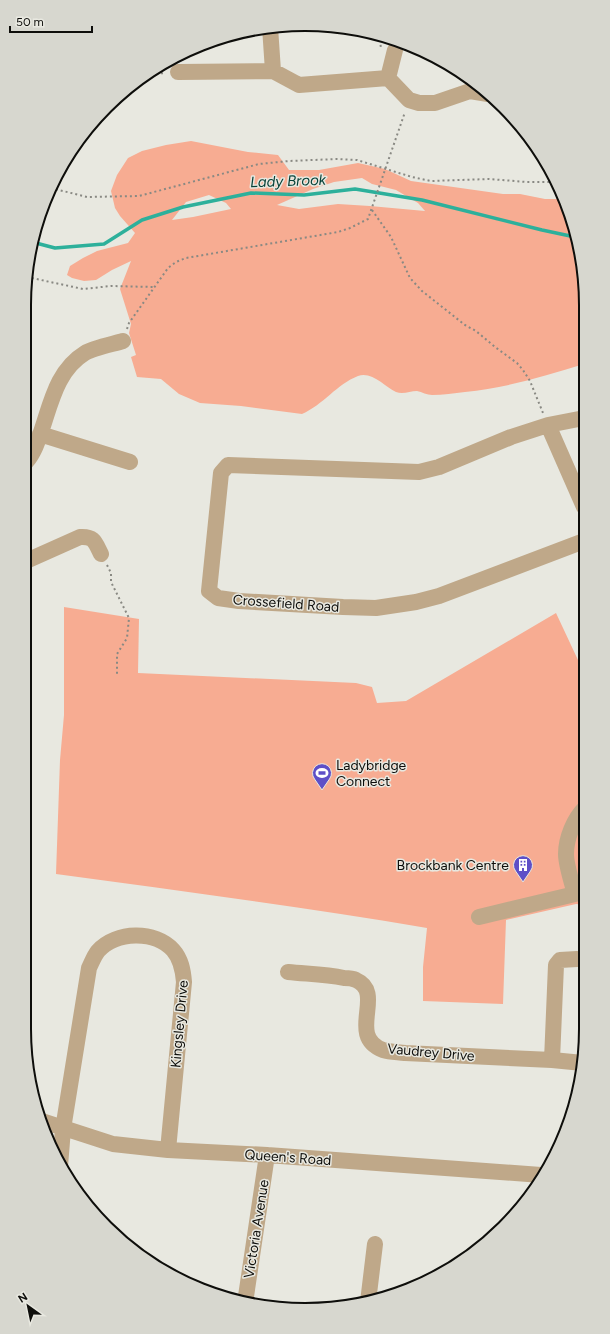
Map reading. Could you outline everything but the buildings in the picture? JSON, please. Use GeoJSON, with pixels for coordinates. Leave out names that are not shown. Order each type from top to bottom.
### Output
{"type":"FeatureCollection","features":[{"type":"Feature","properties":{"kind":"street"},"geometry":{"type":"LineString","coordinates":[[270,33],[273,71]]}},
{"type":"Feature","properties":{"kind":"street"},"geometry":{"type":"LineString","coordinates":[[388,78],[395,50]]}},
{"type":"Feature","properties":{"kind":"street"},"geometry":{"type":"LineString","coordinates":[[178,72],[273,71],[299,85],[388,78]]}},
{"type":"Feature","properties":{"kind":"street"},"geometry":{"type":"LineString","coordinates":[[388,78],[409,100],[419,103],[435,103],[469,86]]}},
{"type":"Feature","properties":{"kind":"street"},"geometry":{"type":"LineString","coordinates":[[31,455],[58,382],[66,370],[74,361],[86,352],[123,341]]}},
{"type":"Feature","properties":{"kind":"street","name":"Crossefield Road"},"geometry":{"type":"LineString","coordinates":[[579,419],[548,425],[511,437],[439,467],[418,472],[228,465],[221,473],[209,591],[218,598],[238,601],[376,608],[416,602],[439,596],[579,543]]}},
{"type":"Feature","properties":{"kind":"street"},"geometry":{"type":"LineString","coordinates":[[548,425],[579,496]]}},
{"type":"Feature","properties":{"kind":"street"},"geometry":{"type":"LineString","coordinates":[[40,434],[130,462]]}},
{"type":"Feature","properties":{"kind":"street"},"geometry":{"type":"LineString","coordinates":[[31,559],[80,537],[87,536],[94,540],[101,554]]}},
{"type":"Feature","properties":{"kind":"street"},"geometry":{"type":"LineString","coordinates":[[478,917],[575,894],[566,855],[567,842],[576,819],[579,815]]}},
{"type":"Feature","properties":{"kind":"street","name":"Kingsley Drive"},"geometry":{"type":"LineString","coordinates":[[61,1154],[63,1128],[89,968],[97,952],[111,941],[126,936],[145,936],[160,941],[173,950],[182,964],[184,982],[168,1150]]}},
{"type":"Feature","properties":{"kind":"street"},"geometry":{"type":"LineString","coordinates":[[552,1060],[556,965],[560,960],[577,959]]}},
{"type":"Feature","properties":{"kind":"street","name":"Vaudrey Drive"},"geometry":{"type":"LineString","coordinates":[[288,972],[333,976],[356,980],[365,987],[369,1001],[366,1018],[366,1035],[373,1045],[384,1050],[405,1053],[577,1062]]}},
{"type":"Feature","properties":{"kind":"street","name":"Queen's Road"},"geometry":{"type":"LineString","coordinates":[[48,1123],[113,1144],[168,1150],[267,1155],[537,1175]]}},
{"type":"Feature","properties":{"kind":"street","name":"Victoria Avenue"},"geometry":{"type":"LineString","coordinates":[[244,1296],[267,1155]]}},
{"type":"Feature","properties":{"kind":"street"},"geometry":{"type":"LineString","coordinates":[[369,1296],[375,1244]]}},
{"type":"Feature","properties":{"kind":"path"},"geometry":{"type":"LineString","coordinates":[[159,73],[178,72]]}},
{"type":"Feature","properties":{"kind":"path"},"geometry":{"type":"LineString","coordinates":[[123,341],[129,323],[168,268],[176,262],[186,258],[338,232],[368,219],[409,100]]}},
{"type":"Feature","properties":{"kind":"path"},"geometry":{"type":"LineString","coordinates":[[57,189],[87,197],[139,196],[259,164],[337,159],[357,160],[412,177],[431,180],[489,179],[550,182]]}},
{"type":"Feature","properties":{"kind":"path"},"geometry":{"type":"LineString","coordinates":[[372,210],[391,237],[410,278],[422,291],[517,363],[523,370],[530,381],[548,425]]}},
{"type":"Feature","properties":{"kind":"path"},"geometry":{"type":"LineString","coordinates":[[32,278],[83,289],[111,286],[154,287]]}},
{"type":"Feature","properties":{"kind":"path"},"geometry":{"type":"LineString","coordinates":[[101,554],[112,573],[111,582],[129,618],[127,638],[117,654],[117,674]]}},
{"type":"Feature","properties":{"kind":"shaded area"},"geometry":{"type":"Polygon","coordinates":[[[191,141],[248,152],[278,155],[289,170],[319,170],[358,163],[385,169],[411,181],[503,194],[520,194],[545,199],[558,199],[570,234],[577,269],[579,305],[579,365],[510,385],[436,395],[428,395],[417,391],[399,393],[378,380],[363,375],[343,384],[317,405],[302,414],[241,406],[200,403],[179,394],[161,379],[137,377],[131,357],[136,355],[129,333],[131,324],[120,289],[131,261],[96,280],[84,281],[67,275],[70,266],[97,251],[128,243],[135,233],[115,208],[111,191],[117,175],[128,158],[142,151],[191,141]],[[362,178],[334,182],[313,189],[277,205],[299,209],[338,204],[425,211],[418,203],[396,190],[372,184],[362,178]],[[209,195],[186,202],[172,220],[231,209],[226,203],[209,195]]]}},
{"type":"Feature","properties":{"kind":"shaded area","name":"Ladybridge Connect"},"geometry":{"type":"Polygon","coordinates":[[[64,607],[139,619],[138,673],[356,683],[372,687],[377,703],[406,701],[556,613],[579,662],[579,904],[506,920],[503,1004],[423,1001],[423,967],[427,928],[288,906],[56,874],[60,760],[64,715],[64,607]]]}},
{"type":"Feature","properties":{"kind":"waterway","name":"Lady Brook"},"geometry":{"type":"LineString","coordinates":[[38,244],[55,248],[104,244],[142,220],[183,207],[251,193],[304,195],[355,189],[422,200],[570,236]]}},
{"type":"Feature","properties":{"kind":"place","name":"Ladybridge Connect"},"geometry":{"type":"Point","coordinates":[322,790]}},
{"type":"Feature","properties":{"kind":"place","name":"Brockbank Centre"},"geometry":{"type":"Point","coordinates":[523,882]}}]}
